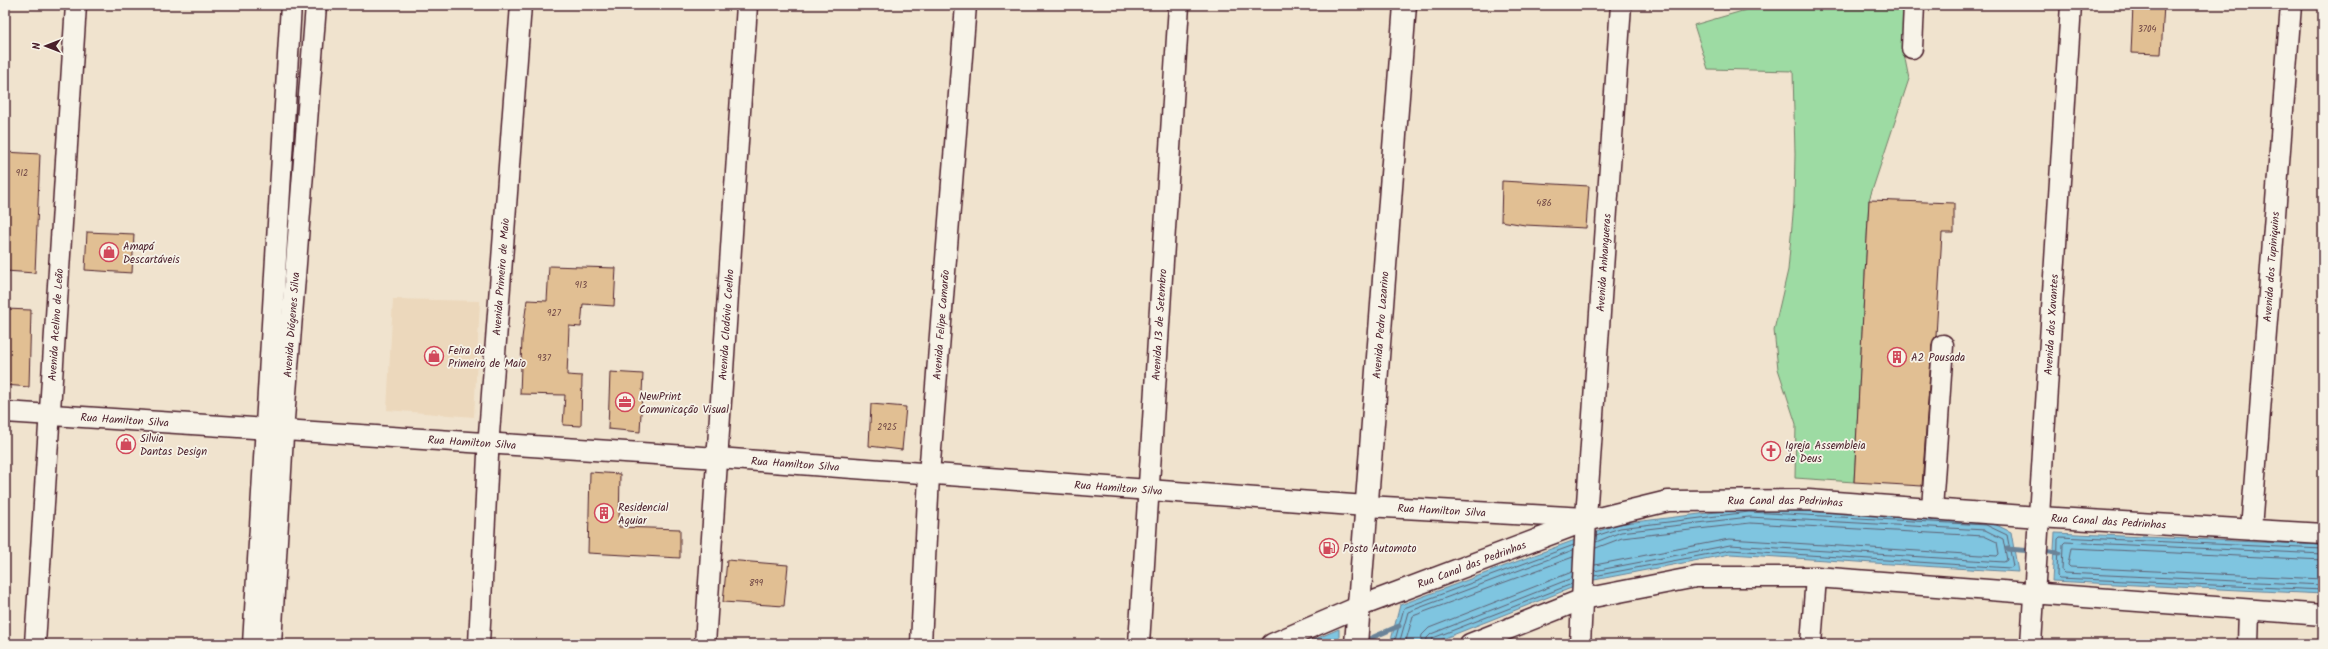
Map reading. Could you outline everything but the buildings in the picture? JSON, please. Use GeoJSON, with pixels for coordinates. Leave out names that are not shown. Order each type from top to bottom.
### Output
{"type":"FeatureCollection","features":[{"type":"Feature","properties":{"kind":"main road","name":"Avenida Pedro Lazarino"},"geometry":{"type":"LineString","coordinates":[[1356,641],[1405,5]]}},
{"type":"Feature","properties":{"kind":"street","name":"Avenida Acelino de Leão"},"geometry":{"type":"LineString","coordinates":[[35,644],[76,5]]}},
{"type":"Feature","properties":{"kind":"street","name":"Avenida Diógenes Silva"},"geometry":{"type":"LineString","coordinates":[[272,644],[274,430],[291,5]]}},
{"type":"Feature","properties":{"kind":"street","name":"Avenida Diógenes Silva"},"geometry":{"type":"LineString","coordinates":[[252,644],[316,5]]}},
{"type":"Feature","properties":{"kind":"street","name":"Avenida Primeiro de Maio"},"geometry":{"type":"LineString","coordinates":[[479,644],[489,444],[521,5]]}},
{"type":"Feature","properties":{"kind":"street","name":"Avenida Clodóvio Coelho"},"geometry":{"type":"LineString","coordinates":[[704,644],[718,458],[747,5]]}},
{"type":"Feature","properties":{"kind":"street","name":"Avenida Felipe Camarão"},"geometry":{"type":"LineString","coordinates":[[921,644],[929,475],[966,5]]}},
{"type":"Feature","properties":{"kind":"street","name":"Avenida 13 de Setembro"},"geometry":{"type":"LineString","coordinates":[[1140,644],[1179,5]]}},
{"type":"Feature","properties":{"kind":"street","name":"Avenida Anhangueras"},"geometry":{"type":"LineString","coordinates":[[1583,595],[1586,524],[1621,5]]}},
{"type":"Feature","properties":{"kind":"street"},"geometry":{"type":"LineString","coordinates":[[1912,48],[1914,5]]}},
{"type":"Feature","properties":{"kind":"street","name":"Avenida dos Xavantes"},"geometry":{"type":"LineString","coordinates":[[2031,644],[2071,5]]}},
{"type":"Feature","properties":{"kind":"street","name":"Avenida dos Tupiniquins"},"geometry":{"type":"LineString","coordinates":[[2251,529],[2291,5]]}},
{"type":"Feature","properties":{"kind":"street"},"geometry":{"type":"LineString","coordinates":[[1932,509],[1942,345]]}},
{"type":"Feature","properties":{"kind":"street","name":"Rua Hamilton Silva"},"geometry":{"type":"LineString","coordinates":[[5,412],[718,458],[929,475],[1366,506],[1586,524]]}},
{"type":"Feature","properties":{"kind":"street","name":"Rua Canal das Pedrinhas"},"geometry":{"type":"LineString","coordinates":[[1272,644],[1358,607],[1586,524],[1668,502],[1808,500],[1932,509],[2039,526],[2251,529],[2323,534]]}},
{"type":"Feature","properties":{"kind":"street"},"geometry":{"type":"LineString","coordinates":[[1470,644],[1583,595],[1696,577],[1816,577],[2323,615]]}},
{"type":"Feature","properties":{"kind":"street"},"geometry":{"type":"LineString","coordinates":[[1811,644],[1816,577]]}},
{"type":"Feature","properties":{"kind":"street"},"geometry":{"type":"LineString","coordinates":[[1580,644],[1583,595]]}},
{"type":"Feature","properties":{"kind":"street"},"geometry":{"type":"LineString","coordinates":[[2248,644],[2249,610]]}},
{"type":"Feature","properties":{"kind":"shaded area","name":"Feira da Primeiro de Maio"},"geometry":{"type":"Polygon","coordinates":[[[393,299],[480,301],[474,417],[387,410],[393,299]]]}},
{"type":"Feature","properties":{"kind":"green space"},"geometry":{"type":"Polygon","coordinates":[[[1763,5],[1848,8],[1848,5],[1904,5],[1902,44],[1909,79],[1869,200],[1854,482],[1795,478],[1796,424],[1778,369],[1774,330],[1788,270],[1794,203],[1795,154],[1793,71],[1708,69],[1694,25],[1763,5]]]}},
{"type":"Feature","properties":{"kind":"water"},"geometry":{"type":"Polygon","coordinates":[[[1749,508],[1988,521],[2011,532],[2018,572],[1730,554],[1589,581],[1430,644],[1390,644],[1400,605],[1618,524],[1749,508]]]}},
{"type":"Feature","properties":{"kind":"water"},"geometry":{"type":"Polygon","coordinates":[[[2055,533],[2323,545],[2323,594],[2052,581],[2055,533]]]}},
{"type":"Feature","properties":{"kind":"water"},"geometry":{"type":"Polygon","coordinates":[[[1339,629],[1339,644],[1304,644],[1339,629]]]}},
{"type":"Feature","properties":{"kind":"waterway"},"geometry":{"type":"LineString","coordinates":[[2007,549],[2033,551]]}},
{"type":"Feature","properties":{"kind":"waterway"},"geometry":{"type":"LineString","coordinates":[[2041,551],[2059,553]]}},
{"type":"Feature","properties":{"kind":"waterway"},"geometry":{"type":"LineString","coordinates":[[1362,642],[1399,626]]}},
{"type":"Feature","properties":{"kind":"place","name":"Amapá Descartáveis"},"geometry":{"type":"Point","coordinates":[109,252]}},
{"type":"Feature","properties":{"kind":"place","name":"Feira da Primeiro de Maio"},"geometry":{"type":"Point","coordinates":[434,356]}},
{"type":"Feature","properties":{"kind":"place","name":"A2 Pousada"},"geometry":{"type":"Point","coordinates":[1897,357]}},
{"type":"Feature","properties":{"kind":"place","name":"NewPrint Comunicação Visual"},"geometry":{"type":"Point","coordinates":[625,402]}},
{"type":"Feature","properties":{"kind":"place","name":"Silvia Dantas Design"},"geometry":{"type":"Point","coordinates":[126,444]}},
{"type":"Feature","properties":{"kind":"place","name":"Igreja Assembleia de Deus"},"geometry":{"type":"Point","coordinates":[1771,451]}},
{"type":"Feature","properties":{"kind":"place","name":"Residencial Aguiar"},"geometry":{"type":"Point","coordinates":[604,513]}},
{"type":"Feature","properties":{"kind":"place","name":"Posto Automoto"},"geometry":{"type":"Point","coordinates":[1329,548]}}]}
